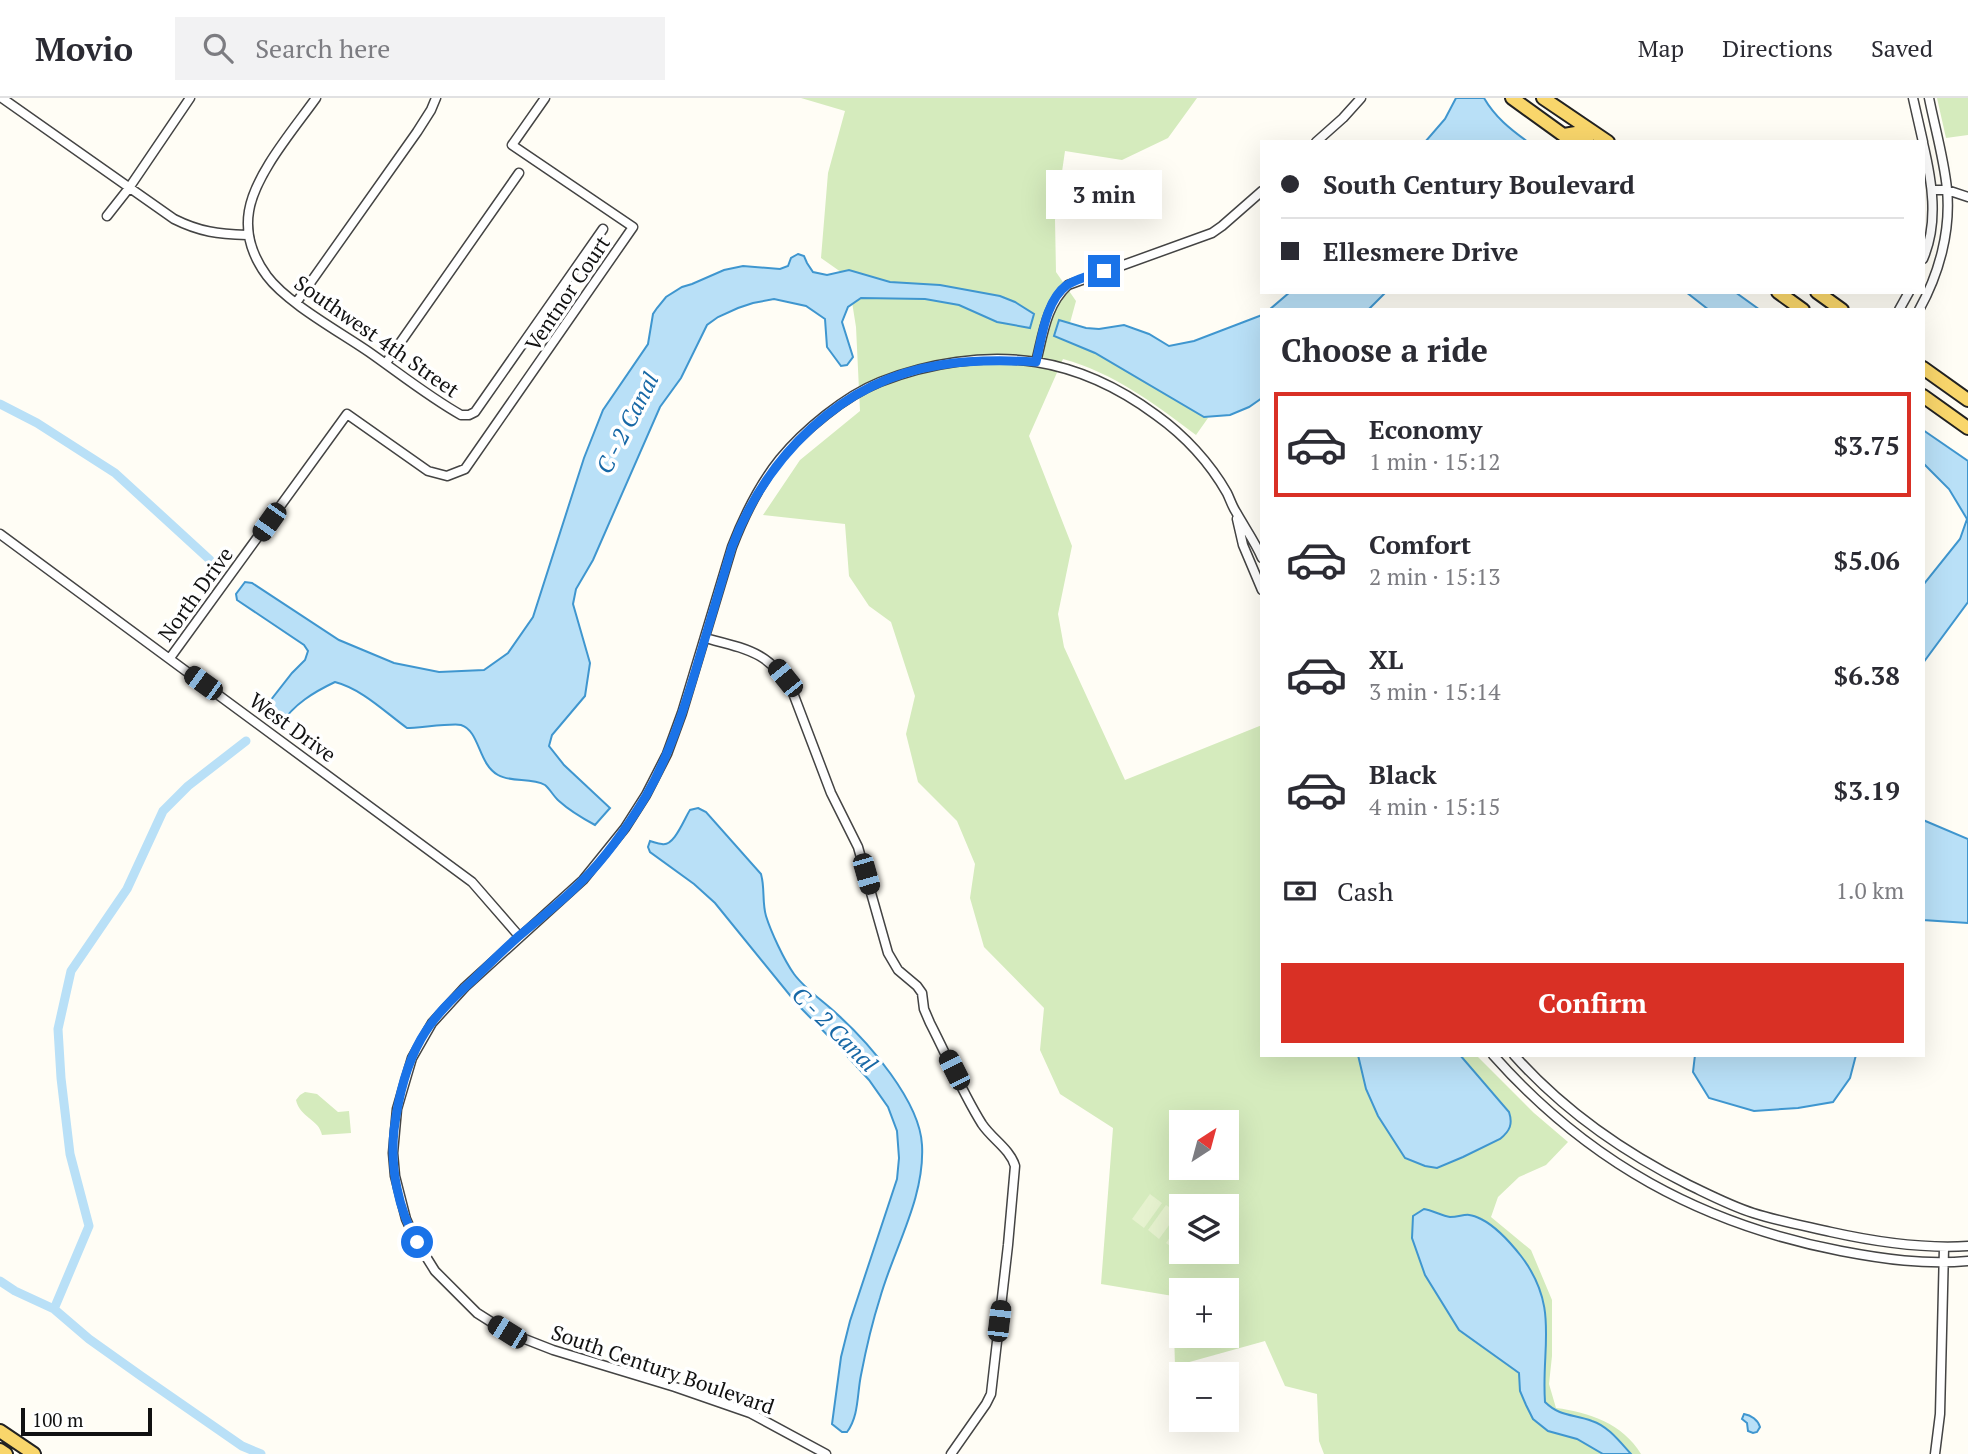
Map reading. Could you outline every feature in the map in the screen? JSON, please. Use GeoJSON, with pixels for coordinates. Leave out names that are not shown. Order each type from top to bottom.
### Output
{"type":"FeatureCollection","features":[{"type":"Feature","properties":{"kind":"main road"},"geometry":{"type":"LineString","coordinates":[[1512,98],[1568,138],[1576,133],[1585,140]]}},
{"type":"Feature","properties":{"kind":"main road"},"geometry":{"type":"LineString","coordinates":[[1543,98],[1605,140]]}},
{"type":"Feature","properties":{"kind":"main road"},"geometry":{"type":"LineString","coordinates":[[1781,294],[1800,308]]}},
{"type":"Feature","properties":{"kind":"main road"},"geometry":{"type":"LineString","coordinates":[[1820,294],[1839,308]]}},
{"type":"Feature","properties":{"kind":"main road"},"geometry":{"type":"LineString","coordinates":[[1925,369],[1968,400]]}},
{"type":"Feature","properties":{"kind":"main road"},"geometry":{"type":"LineString","coordinates":[[1925,397],[1968,428]]}},
{"type":"Feature","properties":{"kind":"main road"},"geometry":{"type":"LineString","coordinates":[[0,1431],[34,1454]]}},
{"type":"Feature","properties":{"kind":"main road"},"geometry":{"type":"LineString","coordinates":[[0,1450],[6,1454]]}},
{"type":"Feature","properties":{"kind":"street"},"geometry":{"type":"LineString","coordinates":[[2,98],[174,219],[209,233],[247,235],[249,209],[254,191],[316,98]]}},
{"type":"Feature","properties":{"kind":"street"},"geometry":{"type":"LineString","coordinates":[[296,303],[417,132],[432,110],[436,98]]}},
{"type":"Feature","properties":{"kind":"street","name":"Ventnor Court"},"geometry":{"type":"LineString","coordinates":[[347,414],[428,471],[447,476],[457,474],[469,465],[634,227],[512,145],[545,98]]}},
{"type":"Feature","properties":{"kind":"street"},"geometry":{"type":"LineString","coordinates":[[1318,140],[1361,98]]}},
{"type":"Feature","properties":{"kind":"street"},"geometry":{"type":"LineString","coordinates":[[1913,98],[1923,140]]}},
{"type":"Feature","properties":{"kind":"street"},"geometry":{"type":"LineString","coordinates":[[1920,308],[1940,264],[1947,190],[1929,98]]}},
{"type":"Feature","properties":{"kind":"street"},"geometry":{"type":"LineString","coordinates":[[107,216],[129,188],[185,100]]}},
{"type":"Feature","properties":{"kind":"street"},"geometry":{"type":"LineString","coordinates":[[1925,152],[1933,190],[1932,224],[1925,256]]}},
{"type":"Feature","properties":{"kind":"street"},"geometry":{"type":"LineString","coordinates":[[386,363],[519,173]]}},
{"type":"Feature","properties":{"kind":"street"},"geometry":{"type":"LineString","coordinates":[[1933,190],[1947,190],[1968,197]]}},
{"type":"Feature","properties":{"kind":"street"},"geometry":{"type":"LineString","coordinates":[[1036,362],[1050,308],[1068,285],[1212,233],[1260,193]]}},
{"type":"Feature","properties":{"kind":"street","name":"Southwest 4th Street"},"geometry":{"type":"LineString","coordinates":[[247,235],[267,276],[296,303],[457,413],[468,415],[477,410],[603,229]]}},
{"type":"Feature","properties":{"kind":"street","name":"South Century Boulevard"},"geometry":{"type":"LineString","coordinates":[[826,1454],[750,1413],[553,1350],[507,1332],[477,1313],[449,1287],[415,1240],[406,1219],[395,1176],[393,1153],[397,1109],[412,1058],[432,1023],[456,996],[585,878],[625,828],[667,754],[741,521],[779,461],[808,430],[862,392],[879,383],[938,365],[991,360],[1036,362],[1103,383],[1132,398],[1182,437],[1204,461],[1227,494],[1260,554]]}},
{"type":"Feature","properties":{"kind":"street","name":"North Drive"},"geometry":{"type":"LineString","coordinates":[[170,658],[347,414]]}},
{"type":"Feature","properties":{"kind":"street"},"geometry":{"type":"LineString","coordinates":[[1236,512],[1243,545],[1260,585]]}},
{"type":"Feature","properties":{"kind":"street","name":"West Drive"},"geometry":{"type":"LineString","coordinates":[[0,534],[472,882],[519,936]]}},
{"type":"Feature","properties":{"kind":"street"},"geometry":{"type":"LineString","coordinates":[[705,638],[762,656],[785,678],[831,793],[858,847],[888,953],[898,970],[922,993],[924,1009],[930,1023],[978,1118],[990,1135],[1013,1158],[1015,1166],[1009,1232],[991,1394],[951,1454]]}},
{"type":"Feature","properties":{"kind":"street"},"geometry":{"type":"LineString","coordinates":[[1495,1057],[1551,1113],[1613,1161],[1650,1183],[1720,1217],[1806,1245],[1872,1257],[1945,1263],[1968,1262]]}},
{"type":"Feature","properties":{"kind":"street"},"geometry":{"type":"LineString","coordinates":[[1516,1057],[1560,1100],[1625,1150],[1657,1169],[1727,1203],[1753,1213],[1874,1242],[1944,1248],[1968,1246]]}},
{"type":"Feature","properties":{"kind":"street"},"geometry":{"type":"LineString","coordinates":[[1935,1454],[1940,1413],[1944,1248]]}},
{"type":"Feature","properties":{"kind":"green space"},"geometry":{"type":"Polygon","coordinates":[[[801,98],[1197,98],[1168,138],[1122,160],[1065,151],[1055,220],[1056,272],[1076,301],[1065,341],[1095,353],[1208,418],[1196,435],[1117,381],[1063,359],[1029,436],[1072,546],[1058,614],[1064,647],[1125,780],[1260,726],[1260,1057],[1478,1057],[1534,1113],[1568,1142],[1546,1165],[1519,1177],[1498,1197],[1491,1217],[1531,1250],[1552,1300],[1549,1384],[1556,1408],[1604,1421],[1625,1435],[1641,1454],[1324,1454],[1319,1441],[1317,1394],[1285,1386],[1265,1341],[1189,1362],[1175,1362],[1174,1348],[1239,1348],[1239,1278],[1169,1278],[1169,1295],[1101,1284],[1113,1128],[1060,1094],[1040,1050],[1044,1008],[984,947],[970,898],[975,864],[957,821],[918,782],[906,734],[915,696],[891,622],[869,606],[849,576],[845,524],[763,515],[800,460],[860,411],[856,327],[848,277],[821,258],[828,173],[845,111],[801,98]]]}},
{"type":"Feature","properties":{"kind":"green space"},"geometry":{"type":"Polygon","coordinates":[[[1937,98],[1968,98],[1968,135],[1946,138],[1937,98]]]}},
{"type":"Feature","properties":{"kind":"green space"},"geometry":{"type":"Polygon","coordinates":[[[305,1092],[317,1094],[338,1112],[349,1111],[351,1133],[322,1135],[317,1125],[298,1106],[296,1100],[305,1092]]]}},
{"type":"Feature","properties":{"kind":"green space"},"geometry":{"type":"Polygon","coordinates":[[[1150,1194],[1162,1203],[1144,1228],[1132,1219],[1150,1194]]]}},
{"type":"Feature","properties":{"kind":"green space"},"geometry":{"type":"Polygon","coordinates":[[[1166,1205],[1169,1207],[1169,1225],[1159,1239],[1148,1230],[1166,1205]]]}},
{"type":"Feature","properties":{"kind":"water"},"geometry":{"type":"Polygon","coordinates":[[[1456,98],[1484,98],[1503,122],[1525,140],[1427,140],[1445,119],[1456,98]]]}},
{"type":"Feature","properties":{"kind":"water","name":"C - 2 Canal"},"geometry":{"type":"Polygon","coordinates":[[[798,254],[804,256],[813,272],[827,275],[849,270],[890,282],[940,285],[1000,296],[1034,314],[1030,328],[997,322],[959,305],[925,299],[861,298],[848,307],[842,322],[853,357],[847,365],[841,366],[827,347],[825,319],[806,306],[774,299],[753,303],[718,317],[707,325],[681,378],[660,407],[593,560],[576,589],[573,604],[590,663],[585,696],[552,735],[549,746],[564,765],[610,808],[595,825],[563,805],[545,785],[534,781],[509,779],[491,770],[472,734],[461,725],[407,728],[364,695],[335,682],[305,699],[281,724],[263,710],[305,660],[308,651],[304,645],[237,600],[236,594],[245,582],[252,583],[339,640],[394,663],[439,672],[484,670],[508,653],[533,617],[584,458],[603,410],[648,344],[653,314],[657,308],[666,297],[682,287],[724,270],[743,266],[780,269],[788,266],[791,258],[798,254]]]}},
{"type":"Feature","properties":{"kind":"water"},"geometry":{"type":"Polygon","coordinates":[[[1288,294],[1384,294],[1370,308],[1271,308],[1288,294]]]}},
{"type":"Feature","properties":{"kind":"water"},"geometry":{"type":"Polygon","coordinates":[[[1689,294],[1738,294],[1757,308],[1706,308],[1689,294]]]}},
{"type":"Feature","properties":{"kind":"water"},"geometry":{"type":"Polygon","coordinates":[[[1260,316],[1260,399],[1230,415],[1204,417],[1095,353],[1054,336],[1059,320],[1099,329],[1124,325],[1149,334],[1169,346],[1194,341],[1260,316]]]}},
{"type":"Feature","properties":{"kind":"water"},"geometry":{"type":"Polygon","coordinates":[[[1925,431],[1968,461],[1968,602],[1925,660],[1925,583],[1960,539],[1967,519],[1949,489],[1925,465],[1925,431]]]}},
{"type":"Feature","properties":{"kind":"water","name":"C - 2 Canal"},"geometry":{"type":"Polygon","coordinates":[[[698,808],[706,812],[761,874],[766,916],[778,946],[794,974],[877,1056],[902,1092],[919,1128],[922,1165],[919,1184],[877,1307],[863,1365],[856,1412],[847,1432],[842,1432],[832,1424],[841,1357],[850,1321],[897,1179],[897,1131],[888,1107],[869,1080],[797,1004],[715,903],[650,852],[650,841],[666,844],[671,841],[690,810],[698,808]]]}},
{"type":"Feature","properties":{"kind":"water"},"geometry":{"type":"Polygon","coordinates":[[[1925,821],[1968,839],[1968,923],[1925,920],[1925,821]]]}},
{"type":"Feature","properties":{"kind":"water"},"geometry":{"type":"Polygon","coordinates":[[[1358,1057],[1462,1057],[1509,1112],[1511,1124],[1500,1139],[1437,1168],[1425,1166],[1405,1158],[1378,1116],[1366,1089],[1358,1057]]]}},
{"type":"Feature","properties":{"kind":"water"},"geometry":{"type":"Polygon","coordinates":[[[1695,1057],[1855,1057],[1850,1078],[1833,1102],[1798,1108],[1754,1111],[1709,1098],[1693,1072],[1695,1057]]]}},
{"type":"Feature","properties":{"kind":"water"},"geometry":{"type":"Polygon","coordinates":[[[1424,1209],[1450,1217],[1476,1217],[1487,1222],[1512,1245],[1533,1275],[1545,1310],[1545,1402],[1562,1413],[1598,1423],[1631,1454],[1603,1454],[1577,1439],[1548,1431],[1533,1419],[1520,1391],[1519,1373],[1459,1330],[1425,1275],[1412,1238],[1413,1216],[1424,1209]]]}},
{"type":"Feature","properties":{"kind":"water"},"geometry":{"type":"Polygon","coordinates":[[[1744,1414],[1758,1422],[1760,1427],[1757,1432],[1748,1431],[1747,1423],[1742,1419],[1744,1414]]]}},
{"type":"Feature","properties":{"kind":"waterway"},"geometry":{"type":"LineString","coordinates":[[0,404],[37,423],[115,473],[210,560]]}},
{"type":"Feature","properties":{"kind":"waterway"},"geometry":{"type":"LineString","coordinates":[[246,741],[188,786],[163,811],[127,889],[71,971],[58,1029],[61,1078],[70,1154],[89,1226],[54,1309],[89,1339],[141,1376],[242,1446],[261,1454]]}},
{"type":"Feature","properties":{"kind":"waterway"},"geometry":{"type":"LineString","coordinates":[[0,1281],[54,1309]]}},
{"type":"Feature","properties":{"kind":"route"},"geometry":{"type":"LineString","coordinates":[[417,1242],[400,1200],[393,1153],[397,1109],[412,1058],[421,1039],[447,1004],[583,880],[625,828],[646,795],[667,754],[682,713],[741,521],[775,466],[808,430],[853,397],[879,383],[938,365],[991,360],[1036,362],[1050,308],[1058,295],[1068,285],[1104,271]]}}]}
